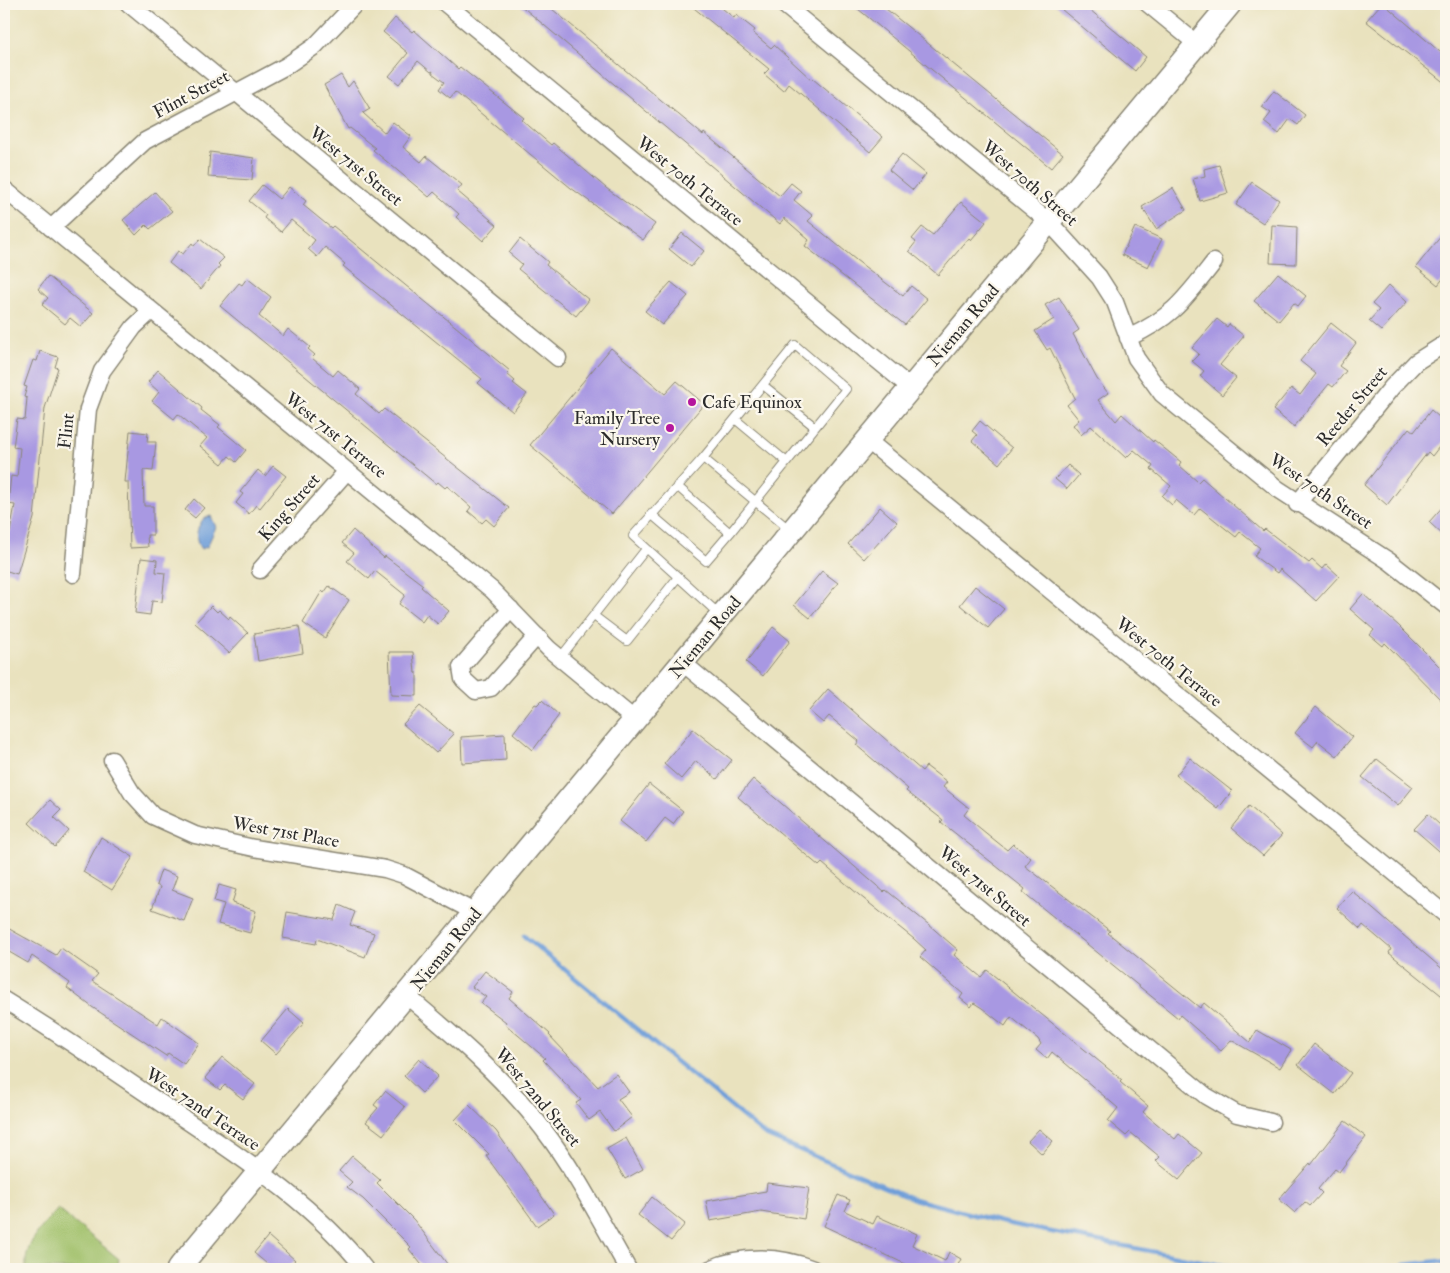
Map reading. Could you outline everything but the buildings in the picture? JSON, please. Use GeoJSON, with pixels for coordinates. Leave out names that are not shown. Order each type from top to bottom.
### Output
{"type":"FeatureCollection","features":[{"type":"Feature","properties":{"kind":"main road","name":"Nieman Road"},"geometry":{"type":"LineString","coordinates":[[178,1269],[407,996],[1230,4]]}},
{"type":"Feature","properties":{"kind":"street","name":"West 71st Street"},"geometry":{"type":"LineString","coordinates":[[129,4],[558,358]]}},
{"type":"Feature","properties":{"kind":"street","name":"Flint Street"},"geometry":{"type":"LineString","coordinates":[[51,228],[145,141],[286,66],[315,46],[355,4]]}},
{"type":"Feature","properties":{"kind":"street","name":"West 70th Terrace"},"geometry":{"type":"LineString","coordinates":[[446,4],[911,388]]}},
{"type":"Feature","properties":{"kind":"street","name":"West 70th Street"},"geometry":{"type":"LineString","coordinates":[[783,4],[1049,222],[1099,277],[1115,302],[1143,371],[1162,394],[1297,504],[1389,560],[1446,606]]}},
{"type":"Feature","properties":{"kind":"street"},"geometry":{"type":"LineString","coordinates":[[1148,4],[1197,44]]}},
{"type":"Feature","properties":{"kind":"street","name":"West 71st Terrace"},"geometry":{"type":"LineString","coordinates":[[4,191],[492,590],[560,658],[635,720]]}},
{"type":"Feature","properties":{"kind":"street"},"geometry":{"type":"LineString","coordinates":[[1128,338],[1152,327],[1177,309],[1214,262]]}},
{"type":"Feature","properties":{"kind":"street","name":"Flint"},"geometry":{"type":"LineString","coordinates":[[73,574],[88,409],[102,371],[134,327],[151,311]]}},
{"type":"Feature","properties":{"kind":"street","name":"Reeder Street"},"geometry":{"type":"LineString","coordinates":[[1297,504],[1392,388],[1416,362],[1446,343]]}},
{"type":"Feature","properties":{"kind":"street","name":"West 70th Terrace"},"geometry":{"type":"LineString","coordinates":[[867,440],[1446,915]]}},
{"type":"Feature","properties":{"kind":"street","name":"King Street"},"geometry":{"type":"LineString","coordinates":[[260,570],[347,471]]}},
{"type":"Feature","properties":{"kind":"street"},"geometry":{"type":"LineString","coordinates":[[511,609],[461,668],[463,679],[476,691],[491,688],[537,636]]}},
{"type":"Feature","properties":{"kind":"street","name":"West 71st Street"},"geometry":{"type":"LineString","coordinates":[[683,663],[1206,1096],[1237,1114],[1271,1122]]}},
{"type":"Feature","properties":{"kind":"street","name":"West 71st Place"},"geometry":{"type":"LineString","coordinates":[[112,760],[132,793],[153,816],[195,835],[254,848],[386,869],[404,874],[476,913]]}},
{"type":"Feature","properties":{"kind":"street","name":"West 72nd Street"},"geometry":{"type":"LineString","coordinates":[[407,996],[473,1052],[507,1086],[543,1129],[584,1191],[628,1269]]}},
{"type":"Feature","properties":{"kind":"street","name":"West 72nd Terrace"},"geometry":{"type":"LineString","coordinates":[[4,1000],[212,1137],[260,1172],[292,1196],[333,1232],[365,1269]]}},
{"type":"Feature","properties":{"kind":"street"},"geometry":{"type":"LineString","coordinates":[[710,1269],[734,1261],[752,1259],[790,1261],[814,1269]]}},
{"type":"Feature","properties":{"kind":"lane"},"geometry":{"type":"LineString","coordinates":[[651,514],[706,561],[846,388],[795,345],[703,458],[651,514],[633,536],[721,617]]}},
{"type":"Feature","properties":{"kind":"lane"},"geometry":{"type":"LineString","coordinates":[[763,385],[816,427]]}},
{"type":"Feature","properties":{"kind":"lane"},"geometry":{"type":"LineString","coordinates":[[735,419],[787,462]]}},
{"type":"Feature","properties":{"kind":"lane"},"geometry":{"type":"LineString","coordinates":[[703,458],[791,532]]}},
{"type":"Feature","properties":{"kind":"lane"},"geometry":{"type":"LineString","coordinates":[[677,486],[730,533]]}},
{"type":"Feature","properties":{"kind":"lane"},"geometry":{"type":"LineString","coordinates":[[560,658],[646,549]]}},
{"type":"Feature","properties":{"kind":"lane"},"geometry":{"type":"LineString","coordinates":[[594,616],[626,641],[678,577]]}},
{"type":"Feature","properties":{"kind":"green space"},"geometry":{"type":"Polygon","coordinates":[[[58,1209],[119,1259],[117,1269],[26,1269],[28,1251],[35,1236],[58,1209]]]}},
{"type":"Feature","properties":{"kind":"water"},"geometry":{"type":"Polygon","coordinates":[[[211,516],[216,527],[207,547],[201,549],[197,541],[199,525],[204,518],[211,516]]]}},
{"type":"Feature","properties":{"kind":"waterway"},"geometry":{"type":"LineString","coordinates":[[524,936],[765,1135],[914,1199],[1005,1223],[1243,1269]]}},
{"type":"Feature","properties":{"kind":"waterway"},"geometry":{"type":"LineString","coordinates":[[1404,1265],[1438,1261],[1446,1263]]}},
{"type":"Feature","properties":{"kind":"place","name":"Cafe Equinox"},"geometry":{"type":"Point","coordinates":[692,402]}},
{"type":"Feature","properties":{"kind":"place","name":"Family Tree Nursery"},"geometry":{"type":"Point","coordinates":[670,428]}}]}
